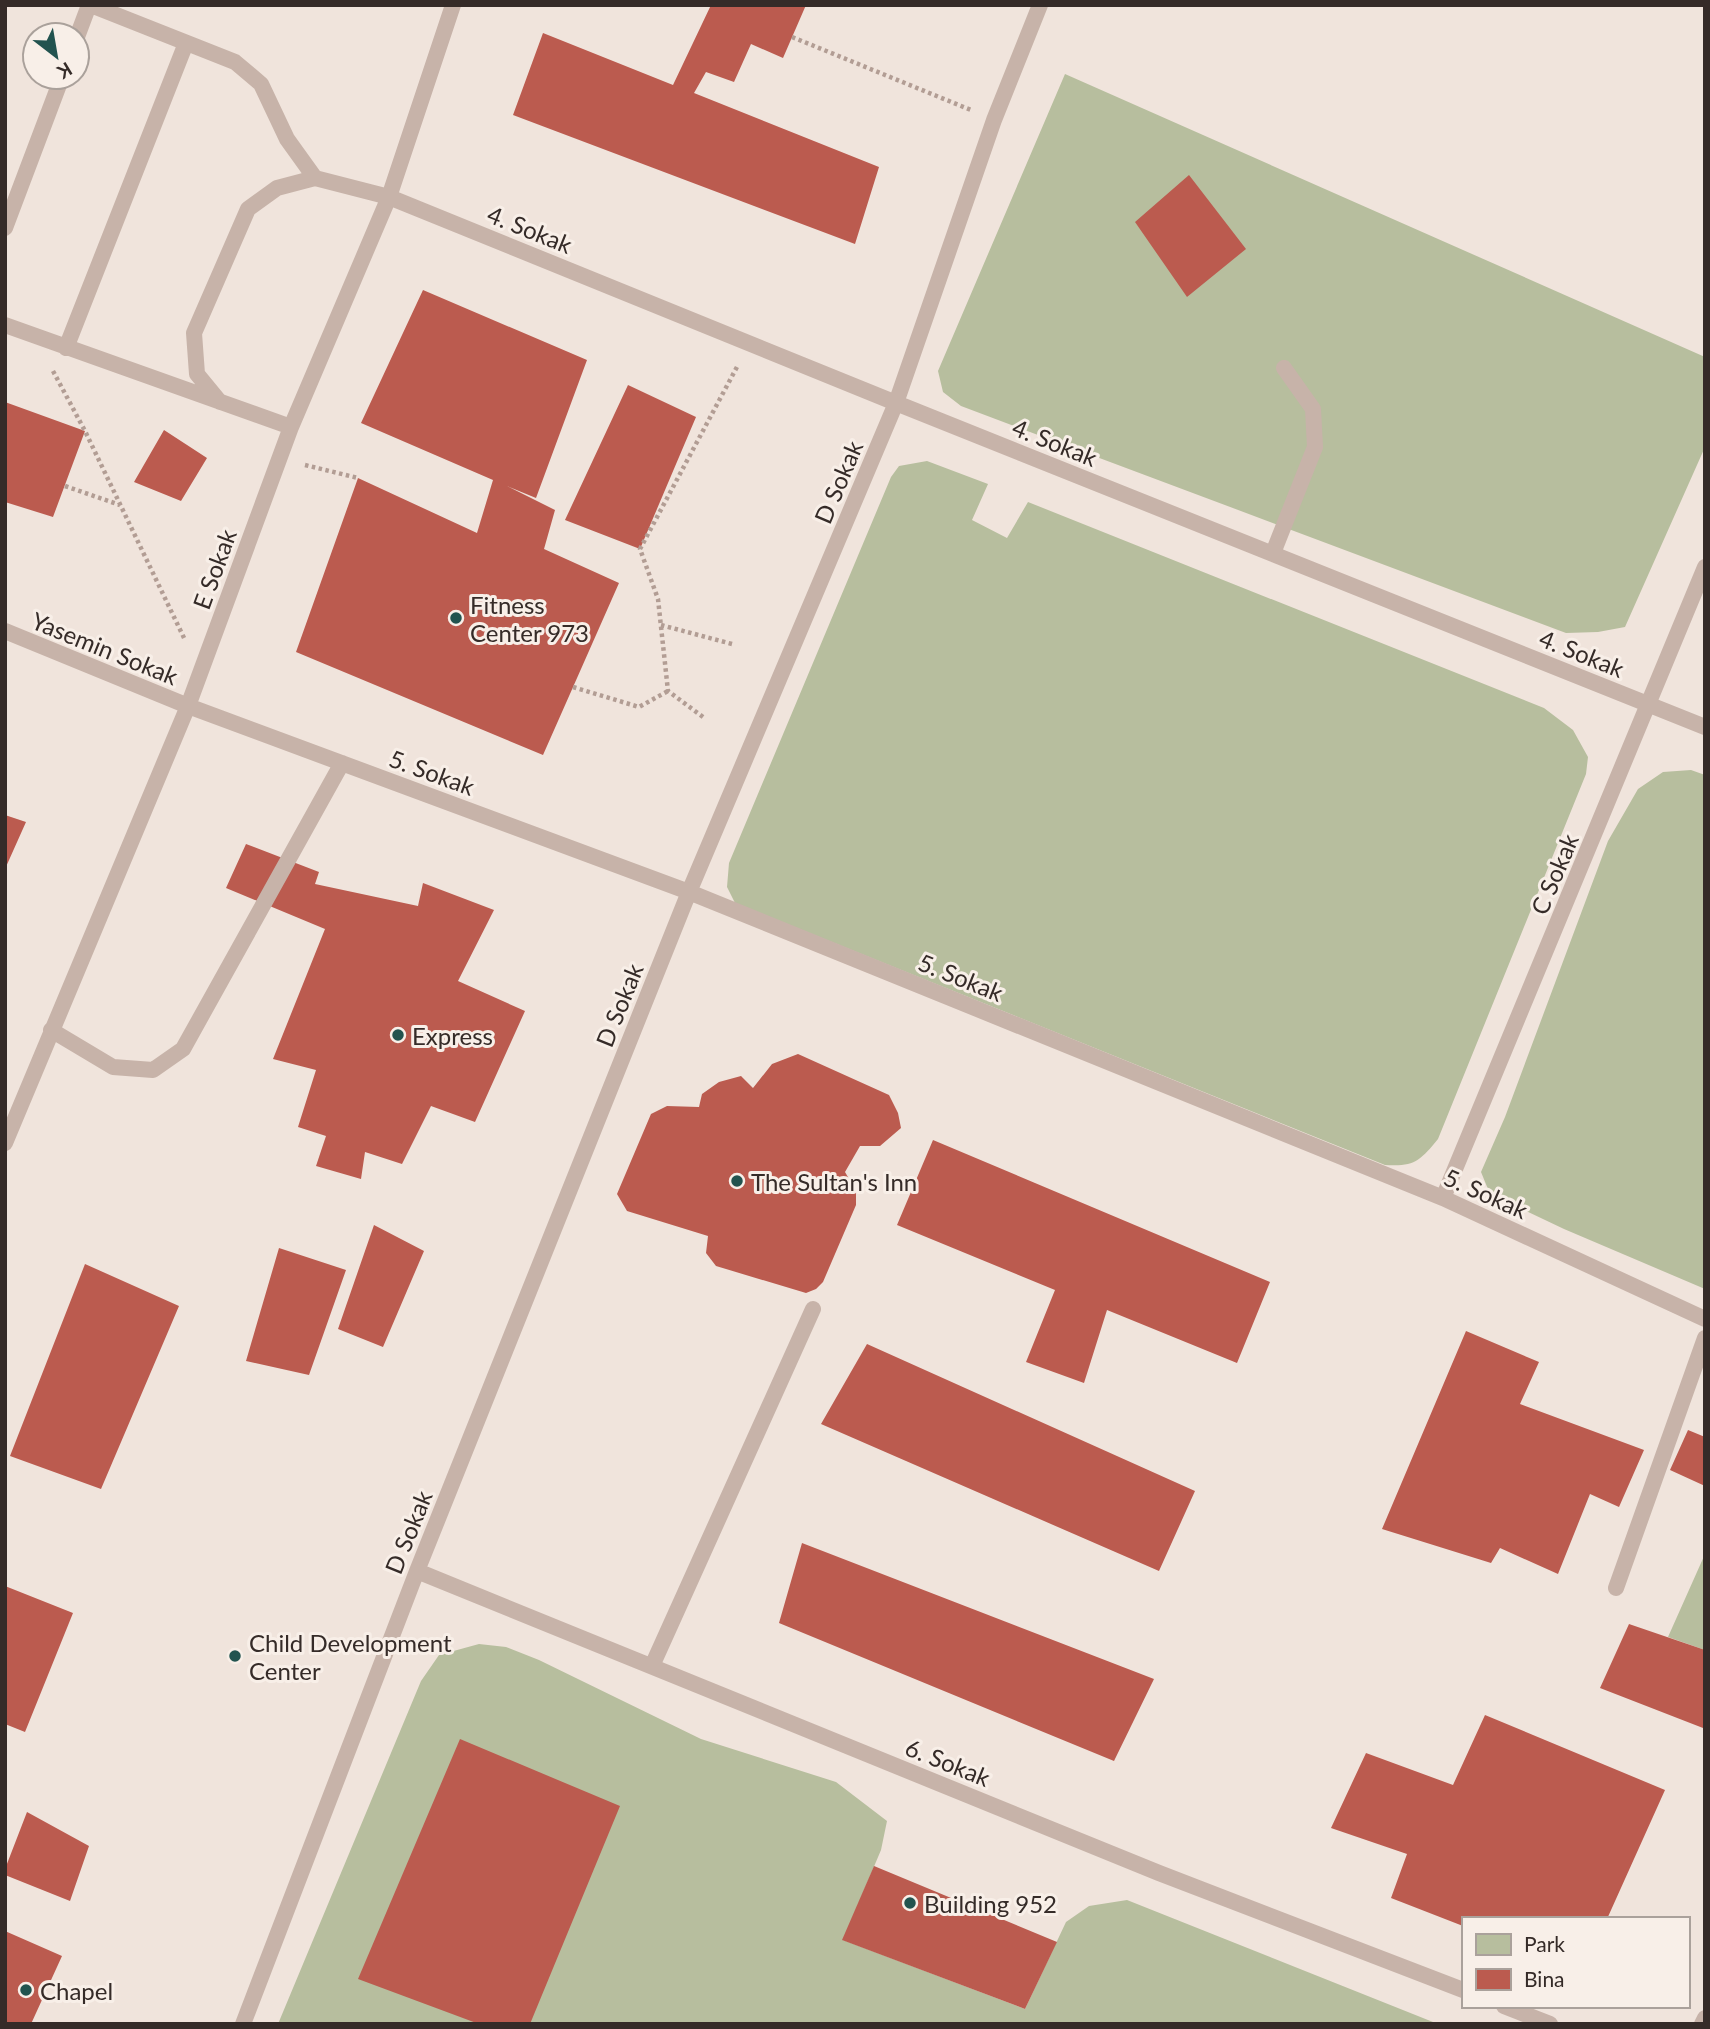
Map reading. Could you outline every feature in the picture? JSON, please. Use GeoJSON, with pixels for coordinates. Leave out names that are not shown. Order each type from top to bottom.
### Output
{"type":"FeatureCollection","features":[{"type":"Feature","properties":{"kind":"lane"},"geometry":{"type":"LineString","coordinates":[[90,5],[235,62],[261,83],[287,139],[315,178],[277,188],[248,209],[194,333],[197,374],[221,404]]}},
{"type":"Feature","properties":{"kind":"lane","name":"E Sokak"},"geometry":{"type":"LineString","coordinates":[[5,1143],[188,706],[291,426],[389,197],[453,5]]}},
{"type":"Feature","properties":{"kind":"lane","name":"D Sokak"},"geometry":{"type":"LineString","coordinates":[[243,2024],[417,1571],[689,892],[896,403],[994,120],[1040,5]]}},
{"type":"Feature","properties":{"kind":"lane"},"geometry":{"type":"LineString","coordinates":[[66,348],[186,43]]}},
{"type":"Feature","properties":{"kind":"lane"},"geometry":{"type":"LineString","coordinates":[[5,228],[57,91]]}},
{"type":"Feature","properties":{"kind":"lane","name":"4. Sokak"},"geometry":{"type":"LineString","coordinates":[[315,178],[389,197],[1705,727]]}},
{"type":"Feature","properties":{"kind":"lane"},"geometry":{"type":"LineString","coordinates":[[5,325],[221,404],[291,426]]}},
{"type":"Feature","properties":{"kind":"lane"},"geometry":{"type":"LineString","coordinates":[[1273,553],[1315,447],[1313,409],[1284,368]]}},
{"type":"Feature","properties":{"kind":"lane","name":"C Sokak"},"geometry":{"type":"LineString","coordinates":[[1443,1198],[1705,566]]}},
{"type":"Feature","properties":{"kind":"lane","name":"Yasemin Sokak"},"geometry":{"type":"LineString","coordinates":[[5,631],[188,706]]}},
{"type":"Feature","properties":{"kind":"lane","name":"5. Sokak"},"geometry":{"type":"LineString","coordinates":[[188,706],[689,892],[1443,1198],[1705,1318]]}},
{"type":"Feature","properties":{"kind":"lane"},"geometry":{"type":"LineString","coordinates":[[51,1030],[113,1067],[153,1070],[183,1049],[342,763]]}},
{"type":"Feature","properties":{"kind":"lane"},"geometry":{"type":"LineString","coordinates":[[652,1666],[813,1309]]}},
{"type":"Feature","properties":{"kind":"lane"},"geometry":{"type":"LineString","coordinates":[[1616,1588],[1705,1338]]}},
{"type":"Feature","properties":{"kind":"lane","name":"6. Sokak"},"geometry":{"type":"LineString","coordinates":[[417,1571],[1159,1872],[1462,1990]]}},
{"type":"Feature","properties":{"kind":"lane"},"geometry":{"type":"LineString","coordinates":[[1509,2008],[1550,2024]]}},
{"type":"Feature","properties":{"kind":"lane"},"geometry":{"type":"LineString","coordinates":[[1702,2024],[1705,2018]]}},
{"type":"Feature","properties":{"kind":"path"},"geometry":{"type":"LineString","coordinates":[[792,37],[994,120]]}},
{"type":"Feature","properties":{"kind":"path"},"geometry":{"type":"LineString","coordinates":[[34,336],[85,431],[201,672]]}},
{"type":"Feature","properties":{"kind":"path"},"geometry":{"type":"LineString","coordinates":[[703,717],[668,691],[658,599],[640,549],[750,342]]}},
{"type":"Feature","properties":{"kind":"path"},"geometry":{"type":"LineString","coordinates":[[279,459],[359,478]]}},
{"type":"Feature","properties":{"kind":"path"},"geometry":{"type":"LineString","coordinates":[[65,486],[121,505]]}},
{"type":"Feature","properties":{"kind":"path"},"geometry":{"type":"LineString","coordinates":[[661,625],[732,644]]}},
{"type":"Feature","properties":{"kind":"path"},"geometry":{"type":"LineString","coordinates":[[573,687],[639,708],[668,691]]}},
{"type":"Feature","properties":{"kind":"green space"},"geometry":{"type":"Polygon","coordinates":[[[1065,74],[1705,357],[1705,447],[1625,627],[1598,632],[1566,633],[961,406],[943,392],[938,371],[1065,74]]]}},
{"type":"Feature","properties":{"kind":"green space"},"geometry":{"type":"Polygon","coordinates":[[[927,461],[988,484],[972,520],[1007,538],[1028,502],[1544,708],[1573,730],[1588,757],[1586,774],[1438,1139],[1416,1161],[1403,1165],[1385,1165],[735,903],[727,887],[729,863],[891,477],[899,466],[927,461]]]}},
{"type":"Feature","properties":{"kind":"green space"},"geometry":{"type":"Polygon","coordinates":[[[1691,770],[1705,775],[1705,1289],[1564,1229],[1490,1194],[1481,1172],[1505,1117],[1608,841],[1638,789],[1663,772],[1691,770]]]}},
{"type":"Feature","properties":{"kind":"green space"},"geometry":{"type":"Polygon","coordinates":[[[1705,1554],[1705,1650],[1668,1637],[1705,1554]]]}},
{"type":"Feature","properties":{"kind":"green space"},"geometry":{"type":"Polygon","coordinates":[[[479,1644],[506,1647],[539,1660],[701,1739],[836,1782],[887,1821],[881,1850],[843,1940],[1025,2009],[1066,1922],[1089,1906],[1127,1900],[1438,2024],[278,2024],[421,1681],[439,1655],[479,1644]]]}},
{"type":"Feature","properties":{"kind":"building"},"geometry":{"type":"Polygon","coordinates":[[[711,5],[806,5],[783,58],[751,44],[734,82],[706,72],[694,93],[879,167],[855,244],[513,115],[543,33],[673,85],[711,5]]]}},
{"type":"Feature","properties":{"kind":"building"},"geometry":{"type":"Polygon","coordinates":[[[1189,175],[1246,249],[1187,297],[1135,222],[1189,175]]]}},
{"type":"Feature","properties":{"kind":"building","name":"Fitness Center 973"},"geometry":{"type":"Polygon","coordinates":[[[423,290],[587,360],[536,498],[507,486],[555,510],[544,549],[619,583],[543,755],[296,652],[358,478],[477,533],[493,480],[361,423],[423,290]]]}},
{"type":"Feature","properties":{"kind":"building"},"geometry":{"type":"Polygon","coordinates":[[[628,385],[696,417],[640,549],[565,520],[628,385]]]}},
{"type":"Feature","properties":{"kind":"building"},"geometry":{"type":"Polygon","coordinates":[[[5,402],[85,431],[53,517],[5,502],[5,402]]]}},
{"type":"Feature","properties":{"kind":"building"},"geometry":{"type":"Polygon","coordinates":[[[164,430],[207,458],[181,501],[134,482],[164,430]]]}},
{"type":"Feature","properties":{"kind":"building"},"geometry":{"type":"Polygon","coordinates":[[[5,815],[26,822],[5,869],[5,815]]]}},
{"type":"Feature","properties":{"kind":"building","name":"Express"},"geometry":{"type":"Polygon","coordinates":[[[246,844],[319,872],[315,884],[418,906],[423,883],[494,910],[458,981],[525,1011],[475,1122],[431,1106],[402,1164],[365,1152],[361,1179],[316,1166],[326,1136],[298,1127],[316,1070],[273,1059],[325,929],[226,888],[246,844]]]}},
{"type":"Feature","properties":{"kind":"building","name":"The Sultan's Inn"},"geometry":{"type":"Polygon","coordinates":[[[798,1054],[889,1095],[898,1113],[901,1128],[880,1146],[860,1146],[845,1172],[856,1191],[856,1205],[823,1282],[806,1293],[716,1266],[706,1253],[708,1236],[627,1211],[617,1194],[651,1114],[667,1106],[699,1107],[702,1094],[719,1082],[741,1076],[753,1088],[772,1064],[798,1054]]]}},
{"type":"Feature","properties":{"kind":"building"},"geometry":{"type":"Polygon","coordinates":[[[933,1140],[1270,1282],[1237,1363],[1107,1310],[1084,1383],[1026,1362],[1055,1290],[897,1225],[933,1140]]]}},
{"type":"Feature","properties":{"kind":"building"},"geometry":{"type":"Polygon","coordinates":[[[374,1225],[424,1251],[383,1347],[338,1329],[374,1225]]]}},
{"type":"Feature","properties":{"kind":"building"},"geometry":{"type":"Polygon","coordinates":[[[279,1248],[346,1270],[309,1375],[246,1361],[279,1248]]]}},
{"type":"Feature","properties":{"kind":"building"},"geometry":{"type":"Polygon","coordinates":[[[85,1264],[179,1306],[101,1489],[10,1456],[85,1264]]]}},
{"type":"Feature","properties":{"kind":"building"},"geometry":{"type":"Polygon","coordinates":[[[1466,1331],[1539,1362],[1520,1404],[1644,1450],[1619,1507],[1590,1494],[1558,1574],[1500,1548],[1491,1563],[1382,1529],[1466,1331]]]}},
{"type":"Feature","properties":{"kind":"building"},"geometry":{"type":"Polygon","coordinates":[[[867,1344],[1195,1491],[1159,1571],[821,1424],[867,1344]]]}},
{"type":"Feature","properties":{"kind":"building"},"geometry":{"type":"Polygon","coordinates":[[[1688,1430],[1705,1437],[1705,1486],[1670,1470],[1688,1430]]]}},
{"type":"Feature","properties":{"kind":"building"},"geometry":{"type":"Polygon","coordinates":[[[802,1543],[1154,1679],[1114,1761],[779,1623],[802,1543]]]}},
{"type":"Feature","properties":{"kind":"building"},"geometry":{"type":"Polygon","coordinates":[[[5,1586],[73,1613],[25,1732],[5,1724],[5,1586]]]}},
{"type":"Feature","properties":{"kind":"building"},"geometry":{"type":"Polygon","coordinates":[[[1629,1624],[1705,1650],[1703,1728],[1600,1688],[1629,1624]]]}},
{"type":"Feature","properties":{"kind":"building"},"geometry":{"type":"Polygon","coordinates":[[[1485,1715],[1665,1790],[1608,1917],[1462,1917],[1462,1926],[1391,1898],[1407,1854],[1331,1828],[1366,1753],[1453,1785],[1485,1715]]]}},
{"type":"Feature","properties":{"kind":"building"},"geometry":{"type":"Polygon","coordinates":[[[460,1739],[620,1806],[530,2024],[479,2024],[358,1979],[460,1739]]]}},
{"type":"Feature","properties":{"kind":"building"},"geometry":{"type":"Polygon","coordinates":[[[27,1812],[89,1846],[70,1901],[5,1875],[27,1812]]]}},
{"type":"Feature","properties":{"kind":"building","name":"Building 952"},"geometry":{"type":"Polygon","coordinates":[[[874,1866],[1057,1942],[1025,2009],[842,1940],[874,1866]]]}},
{"type":"Feature","properties":{"kind":"building","name":"Chapel"},"geometry":{"type":"Polygon","coordinates":[[[5,1931],[62,1956],[31,2024],[5,2024],[5,1931]]]}},
{"type":"Feature","properties":{"kind":"place","name":"Fitness Center 973"},"geometry":{"type":"Point","coordinates":[456,618]}},
{"type":"Feature","properties":{"kind":"place","name":"Express"},"geometry":{"type":"Point","coordinates":[398,1035]}},
{"type":"Feature","properties":{"kind":"place","name":"The Sultan's Inn"},"geometry":{"type":"Point","coordinates":[737,1181]}},
{"type":"Feature","properties":{"kind":"place","name":"Child Development Center"},"geometry":{"type":"Point","coordinates":[235,1656]}},
{"type":"Feature","properties":{"kind":"place","name":"Building 952"},"geometry":{"type":"Point","coordinates":[910,1903]}},
{"type":"Feature","properties":{"kind":"place","name":"Chapel"},"geometry":{"type":"Point","coordinates":[26,1990]}}]}
